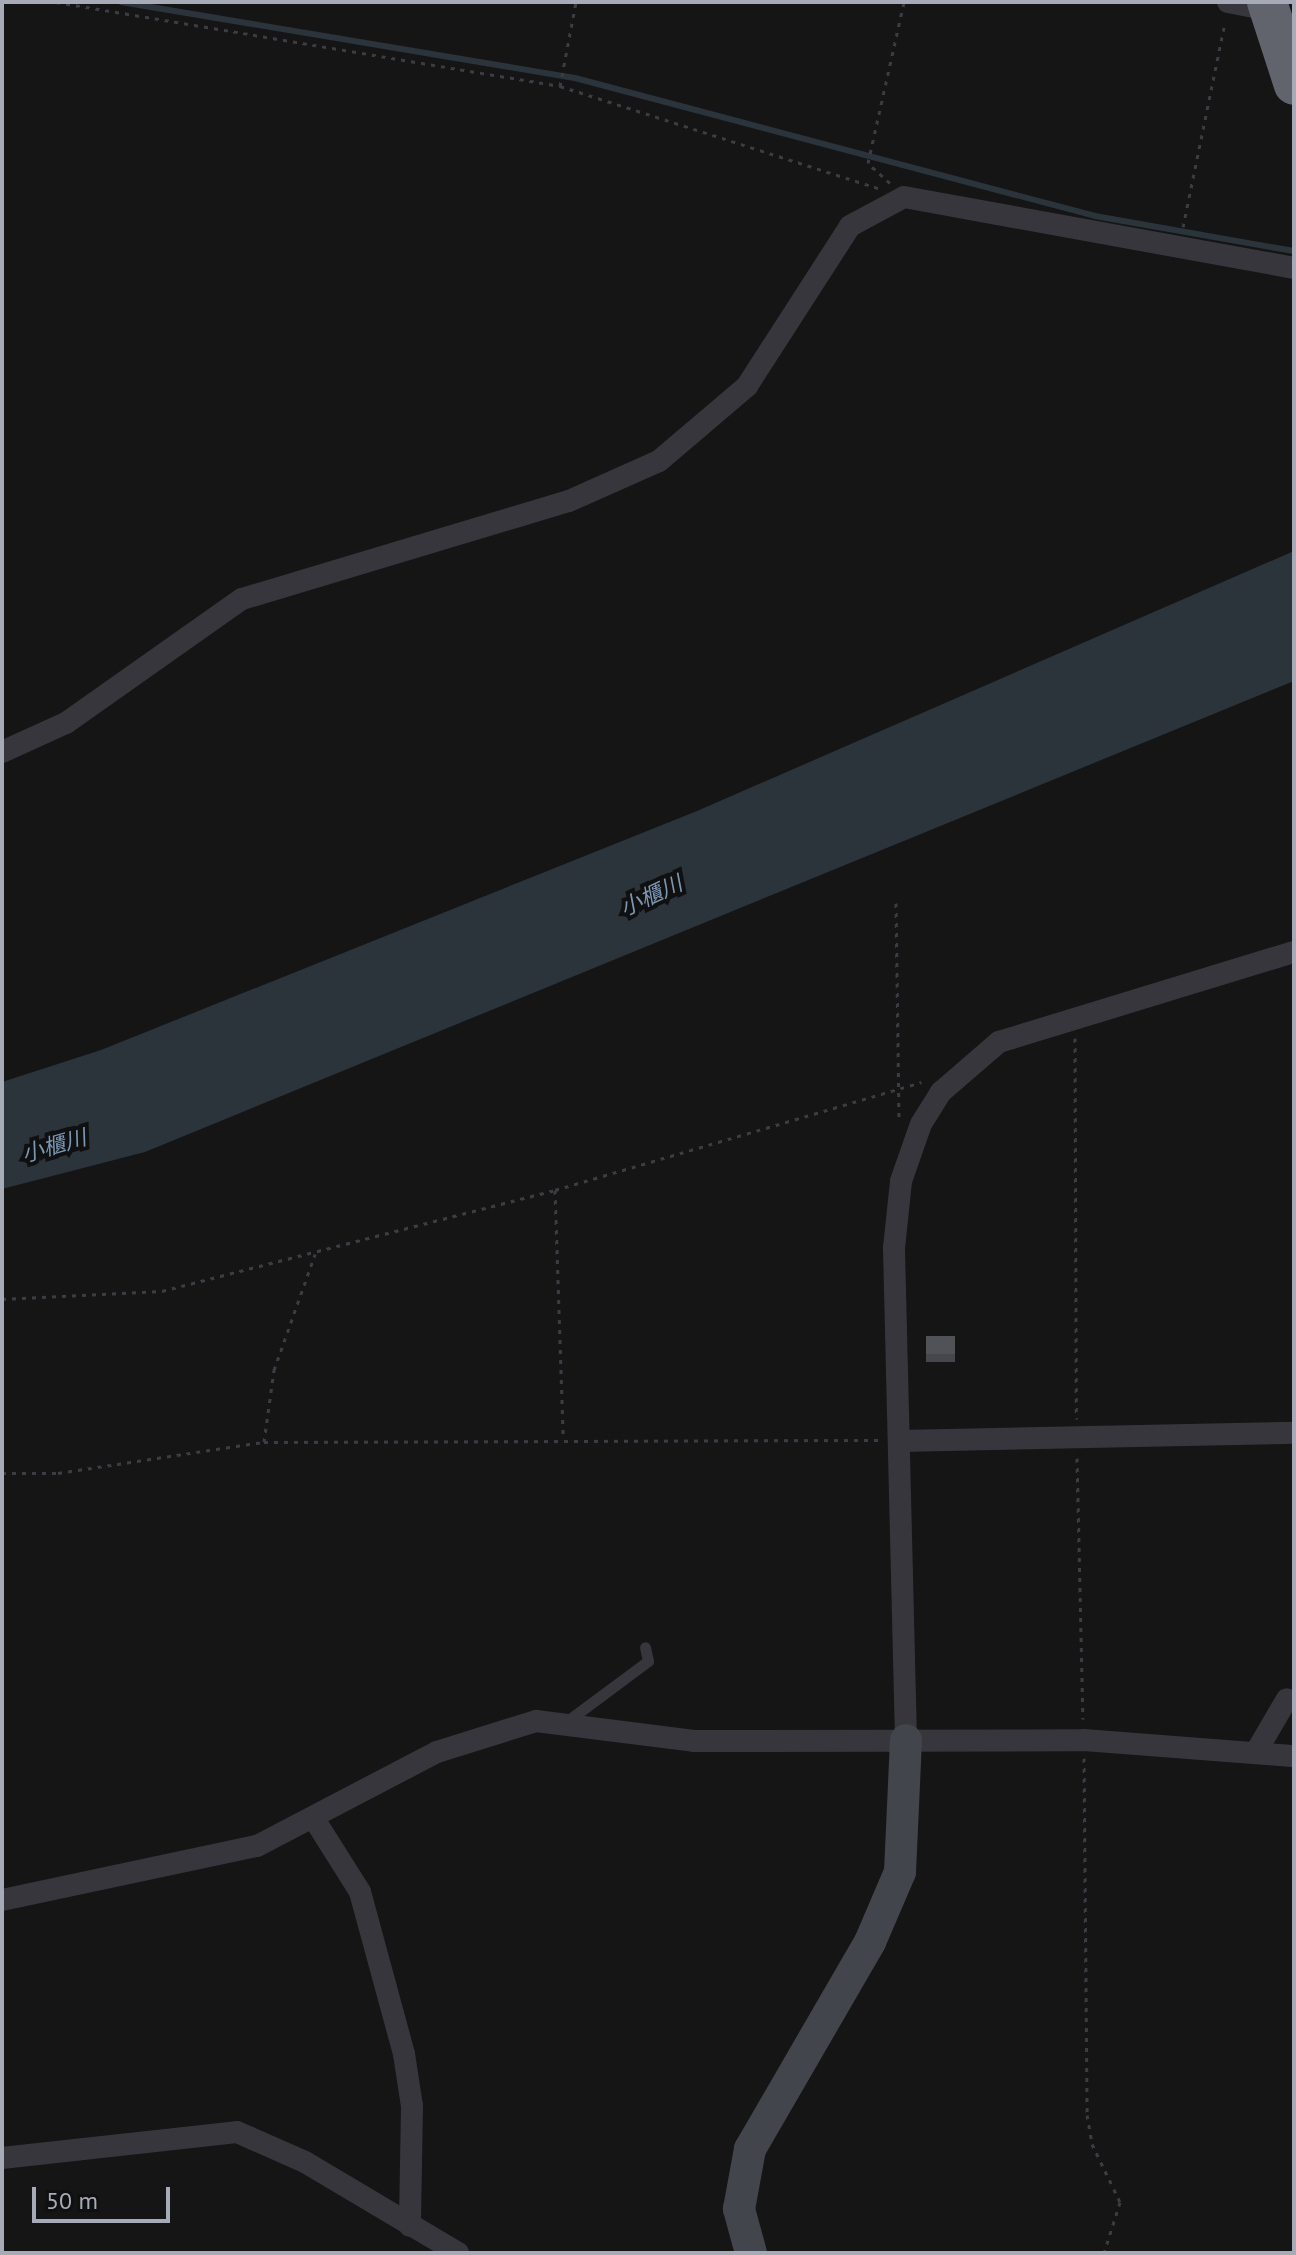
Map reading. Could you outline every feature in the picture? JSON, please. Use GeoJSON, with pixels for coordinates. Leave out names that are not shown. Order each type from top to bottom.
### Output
{"type":"FeatureCollection","features":[{"type":"Feature","properties":{"kind":"highway"},"geometry":{"type":"LineString","coordinates":[[1246,4],[1294,85]]}},
{"type":"Feature","properties":{"kind":"street"},"geometry":{"type":"LineString","coordinates":[[2,752],[66,723],[242,599],[569,501],[659,461],[747,386],[850,226],[904,197],[1294,268]]}},
{"type":"Feature","properties":{"kind":"street"},"geometry":{"type":"LineString","coordinates":[[729,2253],[751,2253],[739,2209],[750,2149],[870,1942],[900,1872],[906,1740],[894,1248],[900,1189],[921,1124],[964,1071],[999,1042],[1294,952]]}},
{"type":"Feature","properties":{"kind":"street"},"geometry":{"type":"LineString","coordinates":[[900,1441],[1294,1433]]}},
{"type":"Feature","properties":{"kind":"street"},"geometry":{"type":"LineString","coordinates":[[1256,1752],[1287,1699]]}},
{"type":"Feature","properties":{"kind":"street"},"geometry":{"type":"LineString","coordinates":[[2,1900],[197,1862],[316,1822],[437,1752],[502,1727],[566,1722],[694,1741],[1084,1740],[1294,1756]]}},
{"type":"Feature","properties":{"kind":"street"},"geometry":{"type":"LineString","coordinates":[[316,1822],[360,1892],[404,2054],[412,2106],[410,2226]]}},
{"type":"Feature","properties":{"kind":"street"},"geometry":{"type":"LineString","coordinates":[[2,2158],[237,2132],[305,2162],[458,2253]]}},
{"type":"Feature","properties":{"kind":"lane"},"geometry":{"type":"LineString","coordinates":[[566,1722],[648,1661],[645,1647]]}},
{"type":"Feature","properties":{"kind":"path"},"geometry":{"type":"LineString","coordinates":[[56,2],[560,86],[904,197]]}},
{"type":"Feature","properties":{"kind":"path"},"geometry":{"type":"LineString","coordinates":[[560,86],[576,2]]}},
{"type":"Feature","properties":{"kind":"path"},"geometry":{"type":"LineString","coordinates":[[904,2],[868,163],[904,197]]}},
{"type":"Feature","properties":{"kind":"path"},"geometry":{"type":"LineString","coordinates":[[1180,246],[1246,4]]}},
{"type":"Feature","properties":{"kind":"path"},"geometry":{"type":"LineString","coordinates":[[896,903],[899,1135]]}},
{"type":"Feature","properties":{"kind":"path"},"geometry":{"type":"LineString","coordinates":[[1074,1021],[1076,1436],[1084,1740],[1087,2115],[1092,2144],[1120,2202],[1104,2253]]}},
{"type":"Feature","properties":{"kind":"path"},"geometry":{"type":"LineString","coordinates":[[2,1299],[162,1291],[555,1190],[964,1071]]}},
{"type":"Feature","properties":{"kind":"path"},"geometry":{"type":"LineString","coordinates":[[555,1190],[563,1437]]}},
{"type":"Feature","properties":{"kind":"path"},"geometry":{"type":"LineString","coordinates":[[264,1442],[274,1370],[315,1254]]}},
{"type":"Feature","properties":{"kind":"path"},"geometry":{"type":"LineString","coordinates":[[2,1473],[58,1473],[264,1442],[563,1437],[900,1441]]}},
{"type":"Feature","properties":{"kind":"water","name":"小櫃川"},"geometry":{"type":"Polygon","coordinates":[[[1294,551],[1294,681],[145,1152],[2,1189],[2,1082],[101,1050],[697,811],[1294,551]]]}},
{"type":"Feature","properties":{"kind":"building"},"geometry":{"type":"Polygon","coordinates":[[[926,1336],[955,1336],[955,1354],[926,1354],[926,1336]]]}},
{"type":"Feature","properties":{"kind":"waterway"},"geometry":{"type":"LineString","coordinates":[[121,2],[575,78],[1095,216],[1294,251]]}}]}
